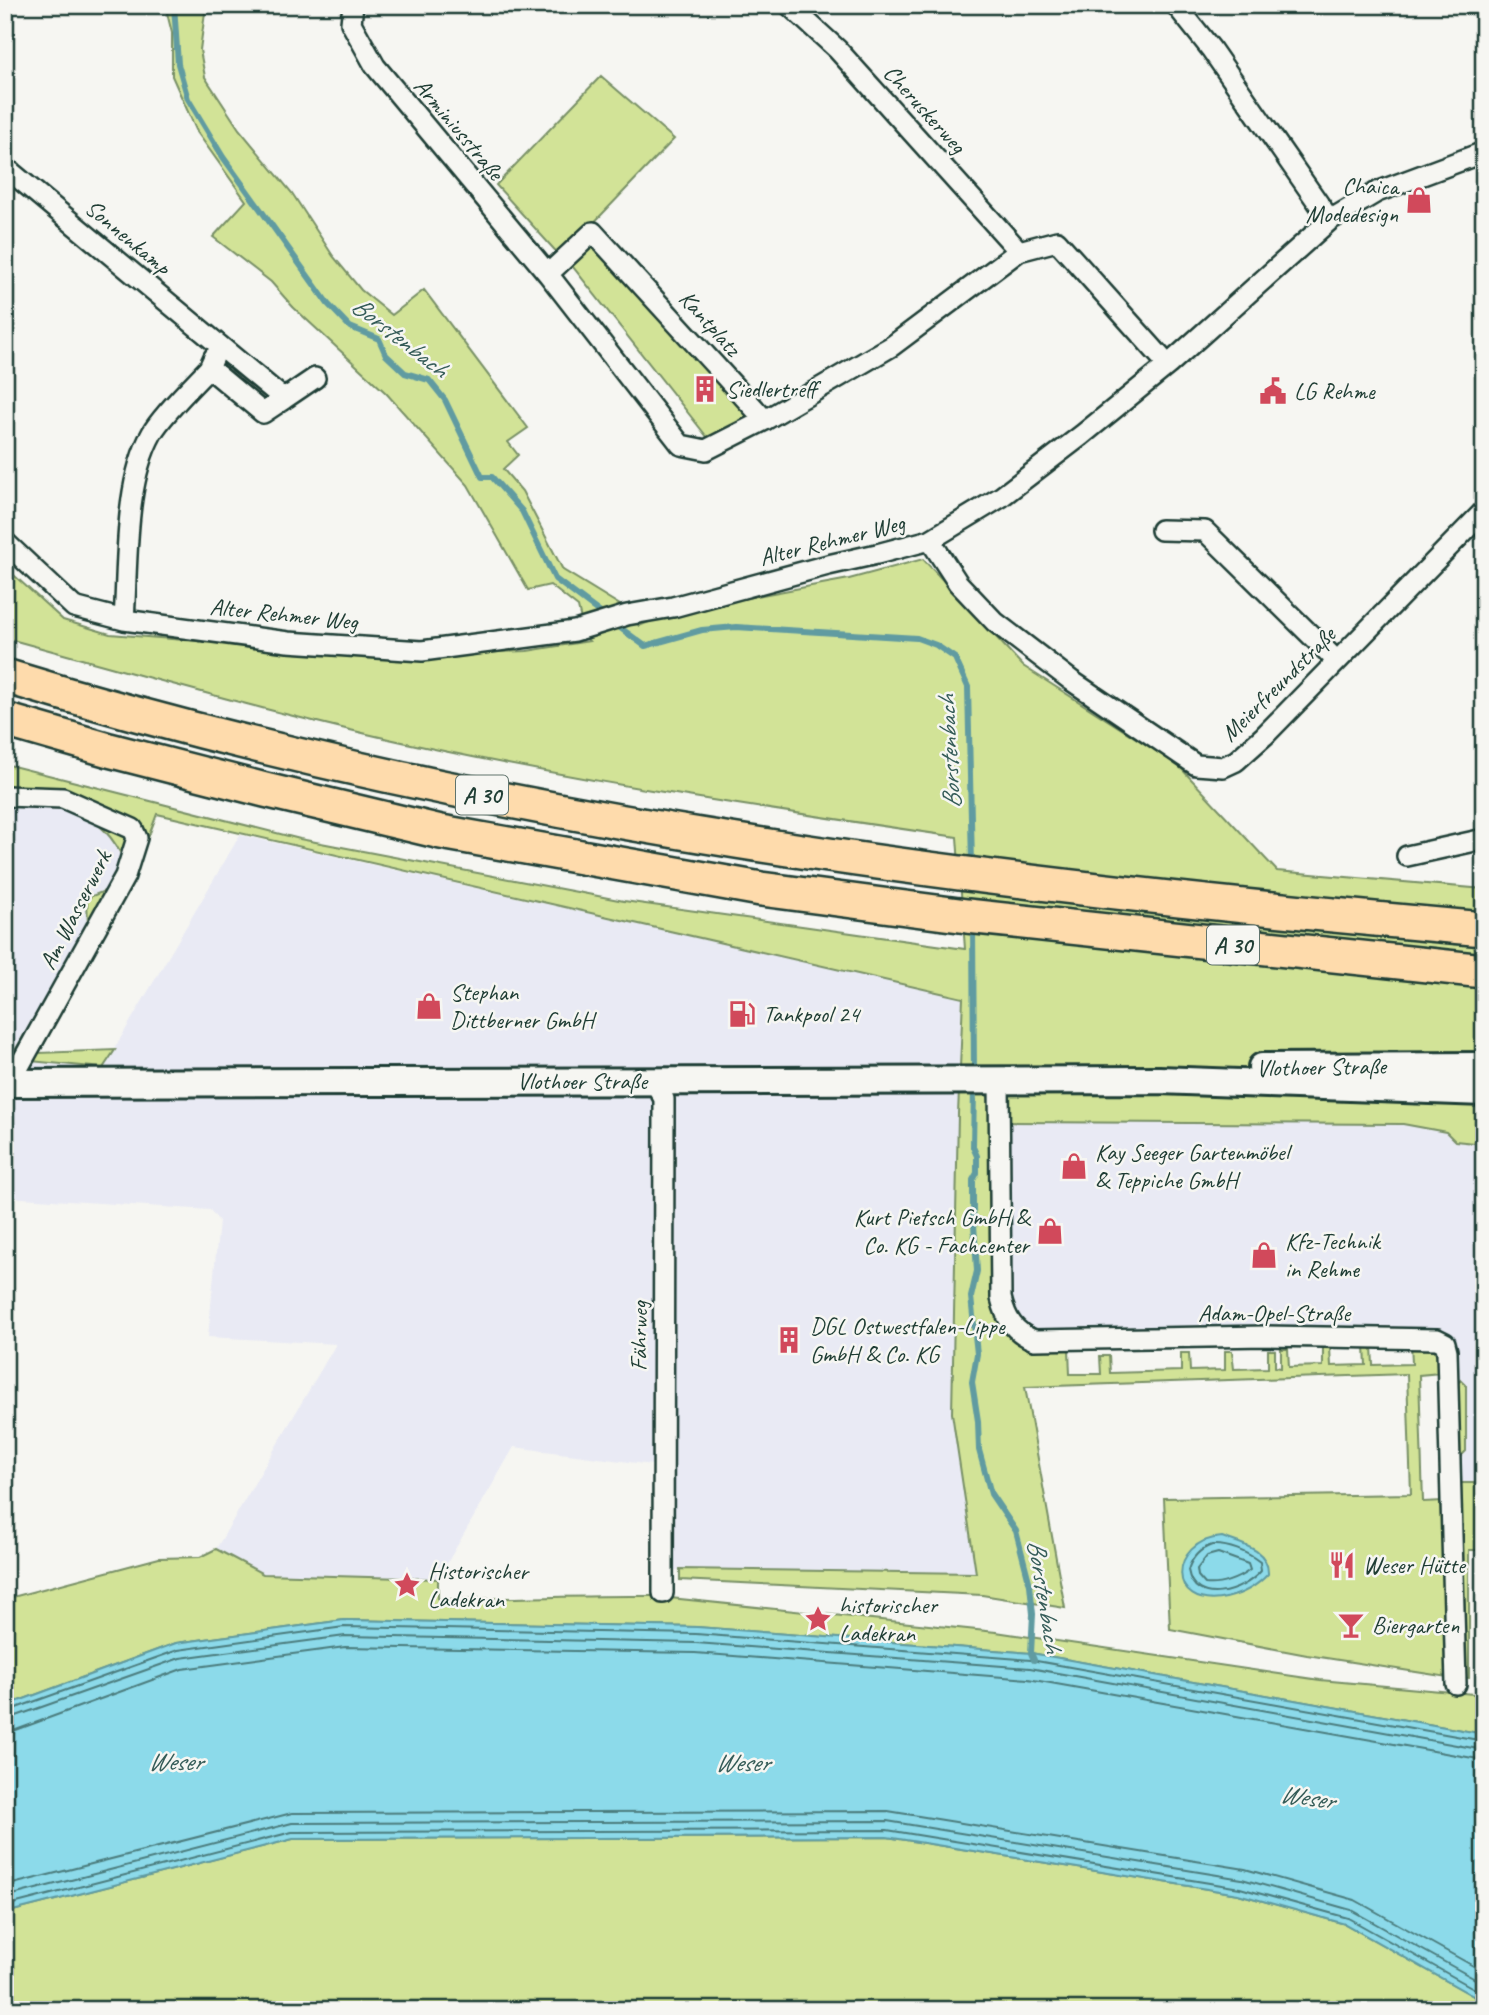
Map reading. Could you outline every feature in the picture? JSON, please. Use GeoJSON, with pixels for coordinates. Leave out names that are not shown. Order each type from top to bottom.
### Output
{"type":"FeatureCollection","features":[{"type":"Feature","properties":{"kind":"highway","name":"A 30"},"geometry":{"type":"LineString","coordinates":[[5,677],[122,712],[272,751],[637,825],[975,876],[1480,928]]}},
{"type":"Feature","properties":{"kind":"highway","name":"A 30"},"geometry":{"type":"LineString","coordinates":[[5,720],[148,761],[441,832],[761,889],[974,917],[1484,971]]}},
{"type":"Feature","properties":{"kind":"main road","name":"Vlothoer Straße"},"geometry":{"type":"LineString","coordinates":[[1159,1080],[1257,1067],[1484,1066]]}},
{"type":"Feature","properties":{"kind":"main road","name":"Vlothoer Straße"},"geometry":{"type":"LineString","coordinates":[[7,1085],[1159,1080],[1484,1092]]}},
{"type":"Feature","properties":{"kind":"street","name":"Arminiusstraße"},"geometry":{"type":"LineString","coordinates":[[353,5],[351,23],[375,66],[548,274]]}},
{"type":"Feature","properties":{"kind":"street","name":"Cheruskerweg"},"geometry":{"type":"LineString","coordinates":[[789,5],[837,48],[1019,251]]}},
{"type":"Feature","properties":{"kind":"street"},"geometry":{"type":"LineString","coordinates":[[1176,5],[1212,49],[1331,220]]}},
{"type":"Feature","properties":{"kind":"street","name":"Alter Rehmer Weg"},"geometry":{"type":"LineString","coordinates":[[5,542],[74,607],[124,620],[288,642],[422,650],[575,631],[627,615],[673,607],[930,540],[1001,497],[1082,435],[1168,365],[1331,220],[1377,192],[1484,152]]}},
{"type":"Feature","properties":{"kind":"street","name":"Sonnenkamp"},"geometry":{"type":"LineString","coordinates":[[5,167],[284,400]]}},
{"type":"Feature","properties":{"kind":"street","name":"Kantplatz"},"geometry":{"type":"LineString","coordinates":[[548,274],[593,232],[765,420]]}},
{"type":"Feature","properties":{"kind":"street"},"geometry":{"type":"LineString","coordinates":[[548,274],[681,445],[706,450],[765,420],[892,346],[1019,251],[1057,241],[1168,365]]}},
{"type":"Feature","properties":{"kind":"street"},"geometry":{"type":"LineString","coordinates":[[124,620],[132,495],[139,462],[153,431],[209,368],[220,345]]}},
{"type":"Feature","properties":{"kind":"street"},"geometry":{"type":"LineString","coordinates":[[209,368],[264,413],[315,378]]}},
{"type":"Feature","properties":{"kind":"street","name":"Meierfreundstraße"},"geometry":{"type":"LineString","coordinates":[[930,540],[958,583],[995,622],[1072,681],[1196,765],[1223,767],[1236,761],[1484,511]]}},
{"type":"Feature","properties":{"kind":"street"},"geometry":{"type":"LineString","coordinates":[[1161,530],[1205,531],[1336,660]]}},
{"type":"Feature","properties":{"kind":"street","name":"Am Wasserwerk"},"geometry":{"type":"LineString","coordinates":[[5,796],[63,798],[133,829],[137,838],[125,876],[7,1085]]}},
{"type":"Feature","properties":{"kind":"street"},"geometry":{"type":"LineString","coordinates":[[1407,856],[1484,839]]}},
{"type":"Feature","properties":{"kind":"street","name":"Fährweg"},"geometry":{"type":"LineString","coordinates":[[654,1081],[664,1099],[663,1593]]}},
{"type":"Feature","properties":{"kind":"street","name":"Adam-Opel-Straße"},"geometry":{"type":"LineString","coordinates":[[999,1081],[1002,1298],[1010,1322],[1020,1334],[1034,1340],[1266,1335],[1437,1339],[1445,1343],[1456,1684]]}},
{"type":"Feature","properties":{"kind":"shaded area"},"geometry":{"type":"Polygon","coordinates":[[[5,802],[62,804],[88,817],[108,832],[121,854],[112,888],[87,898],[88,925],[11,1058],[103,1068],[240,835],[963,998],[952,1413],[976,1573],[653,1570],[652,1465],[514,1447],[438,1579],[437,1599],[437,1579],[263,1574],[216,1549],[336,1344],[208,1337],[219,1221],[210,1210],[5,1197],[5,1067],[10,1060],[5,1059],[5,802]]]}},
{"type":"Feature","properties":{"kind":"shaded area"},"geometry":{"type":"Polygon","coordinates":[[[995,1122],[1403,1124],[1446,1132],[1455,1141],[1484,1144],[1484,1483],[1459,1483],[1440,1364],[1411,1341],[1033,1349],[1006,1331],[995,1122]]]}},
{"type":"Feature","properties":{"kind":"green space"},"geometry":{"type":"Polygon","coordinates":[[[165,5],[206,5],[200,50],[205,77],[239,129],[292,193],[333,256],[361,290],[392,315],[424,290],[528,428],[508,442],[518,455],[503,469],[522,491],[563,570],[628,610],[639,626],[676,611],[849,579],[923,559],[1023,666],[1178,765],[1277,871],[1484,889],[1484,1144],[1455,1141],[1446,1132],[1403,1124],[996,1122],[993,1303],[1033,1349],[1069,1350],[1070,1374],[1101,1374],[1100,1356],[1109,1356],[1110,1373],[1181,1371],[1181,1353],[1189,1353],[1190,1371],[1225,1370],[1225,1351],[1232,1351],[1234,1369],[1268,1368],[1268,1350],[1275,1350],[1275,1367],[1281,1368],[1281,1349],[1288,1349],[1289,1367],[1323,1366],[1323,1348],[1330,1348],[1331,1366],[1366,1365],[1365,1346],[1372,1346],[1373,1365],[1412,1364],[1411,1341],[1425,1344],[1434,1350],[1440,1373],[1419,1375],[1423,1502],[1444,1501],[1459,1483],[1484,1483],[1484,1550],[1469,1550],[1469,1678],[1307,1655],[1170,1629],[1164,1498],[1411,1494],[1407,1374],[1025,1387],[1065,1608],[982,1595],[680,1580],[680,1569],[976,1573],[952,1413],[963,998],[157,814],[129,889],[39,1053],[115,1050],[103,1068],[10,1059],[88,926],[87,898],[112,888],[121,854],[97,823],[72,807],[48,802],[5,802],[5,764],[300,839],[624,901],[965,949],[957,837],[757,807],[491,761],[267,709],[5,638],[5,567],[63,620],[110,634],[284,648],[419,655],[527,651],[589,641],[585,637],[578,607],[550,585],[528,590],[468,485],[386,393],[293,307],[271,282],[213,237],[246,201],[197,132],[172,76],[172,33],[165,5]]]}},
{"type":"Feature","properties":{"kind":"green space"},"geometry":{"type":"Polygon","coordinates":[[[601,76],[674,139],[561,257],[496,185],[601,76]]]}},
{"type":"Feature","properties":{"kind":"green space"},"geometry":{"type":"Polygon","coordinates":[[[593,232],[765,420],[715,447],[566,258],[593,232]]]}},
{"type":"Feature","properties":{"kind":"green space"},"geometry":{"type":"Polygon","coordinates":[[[1461,1380],[1466,1385],[1466,1451],[1461,1456],[1458,1383],[1461,1380]]]}},
{"type":"Feature","properties":{"kind":"green space"},"geometry":{"type":"Polygon","coordinates":[[[216,1549],[263,1574],[438,1579],[438,1599],[651,1596],[996,1632],[1320,1680],[1484,1695],[1484,1734],[1031,1653],[697,1627],[344,1620],[176,1643],[5,1706],[5,1599],[159,1558],[200,1557],[216,1549]]]}},
{"type":"Feature","properties":{"kind":"green space"},"geometry":{"type":"Polygon","coordinates":[[[887,1837],[1238,1894],[1345,1924],[1484,2002],[1484,2010],[5,2010],[5,1913],[293,1839],[887,1837]]]}},
{"type":"Feature","properties":{"kind":"water"},"geometry":{"type":"Polygon","coordinates":[[[1222,1537],[1259,1553],[1267,1566],[1268,1574],[1249,1589],[1226,1598],[1206,1599],[1192,1594],[1184,1585],[1181,1574],[1184,1561],[1191,1550],[1204,1541],[1222,1537]]]}},
{"type":"Feature","properties":{"kind":"water","name":"Weser"},"geometry":{"type":"Polygon","coordinates":[[[344,1620],[697,1627],[1031,1653],[1484,1734],[1484,2002],[1345,1924],[1238,1894],[887,1837],[293,1839],[5,1913],[5,1706],[176,1643],[344,1620]]]}},
{"type":"Feature","properties":{"kind":"waterway","name":"Borstenbach"},"geometry":{"type":"LineString","coordinates":[[174,5],[178,64],[188,99],[223,157],[328,304],[350,327],[379,339],[386,355],[405,373],[429,380],[445,400],[482,477],[492,477],[522,511],[555,579],[607,618]]}},
{"type":"Feature","properties":{"kind":"waterway","name":"Borstenbach"},"geometry":{"type":"LineString","coordinates":[[615,624],[645,646],[702,630],[736,627],[917,638],[936,645],[955,658],[968,687],[972,864]]}},
{"type":"Feature","properties":{"kind":"waterway","name":"Borstenbach"},"geometry":{"type":"LineString","coordinates":[[973,927],[974,1074]]}},
{"type":"Feature","properties":{"kind":"waterway","name":"Borstenbach"},"geometry":{"type":"LineString","coordinates":[[974,1088],[973,1147],[977,1156],[977,1173],[973,1180],[973,1209],[977,1271],[971,1297],[977,1354],[972,1382],[979,1450],[991,1494],[1016,1531],[1030,1585],[1033,1614],[1031,1653],[1034,1660]]}},
{"type":"Feature","properties":{"kind":"place","name":"Chaica Modedesign"},"geometry":{"type":"Point","coordinates":[1419,200]}},
{"type":"Feature","properties":{"kind":"place","name":"Siedlertreff"},"geometry":{"type":"Point","coordinates":[705,389]}},
{"type":"Feature","properties":{"kind":"place","name":"LG Rehme"},"geometry":{"type":"Point","coordinates":[1273,391]}},
{"type":"Feature","properties":{"kind":"place","name":"Stephan Dittberner GmbH"},"geometry":{"type":"Point","coordinates":[429,1006]}},
{"type":"Feature","properties":{"kind":"place","name":"Tankpool 24"},"geometry":{"type":"Point","coordinates":[742,1014]}},
{"type":"Feature","properties":{"kind":"place","name":"Kay Seeger Gartenmöbel & Teppiche GmbH"},"geometry":{"type":"Point","coordinates":[1074,1166]}},
{"type":"Feature","properties":{"kind":"place","name":"Kurt Pietsch GmbH & Co. KG - Fachcenter"},"geometry":{"type":"Point","coordinates":[1050,1231]}},
{"type":"Feature","properties":{"kind":"place","name":"Kfz-Technik in Rehme"},"geometry":{"type":"Point","coordinates":[1264,1255]}},
{"type":"Feature","properties":{"kind":"place","name":"DGL Ostwestfalen-Lippe GmbH & Co. KG"},"geometry":{"type":"Point","coordinates":[789,1340]}},
{"type":"Feature","properties":{"kind":"place","name":"Weser Hütte"},"geometry":{"type":"Point","coordinates":[1342,1565]}},
{"type":"Feature","properties":{"kind":"place","name":"Historischer Ladekran"},"geometry":{"type":"Point","coordinates":[407,1585]}},
{"type":"Feature","properties":{"kind":"place","name":"historischer Ladekran"},"geometry":{"type":"Point","coordinates":[818,1619]}},
{"type":"Feature","properties":{"kind":"place","name":"Biergarten"},"geometry":{"type":"Point","coordinates":[1351,1625]}}]}
